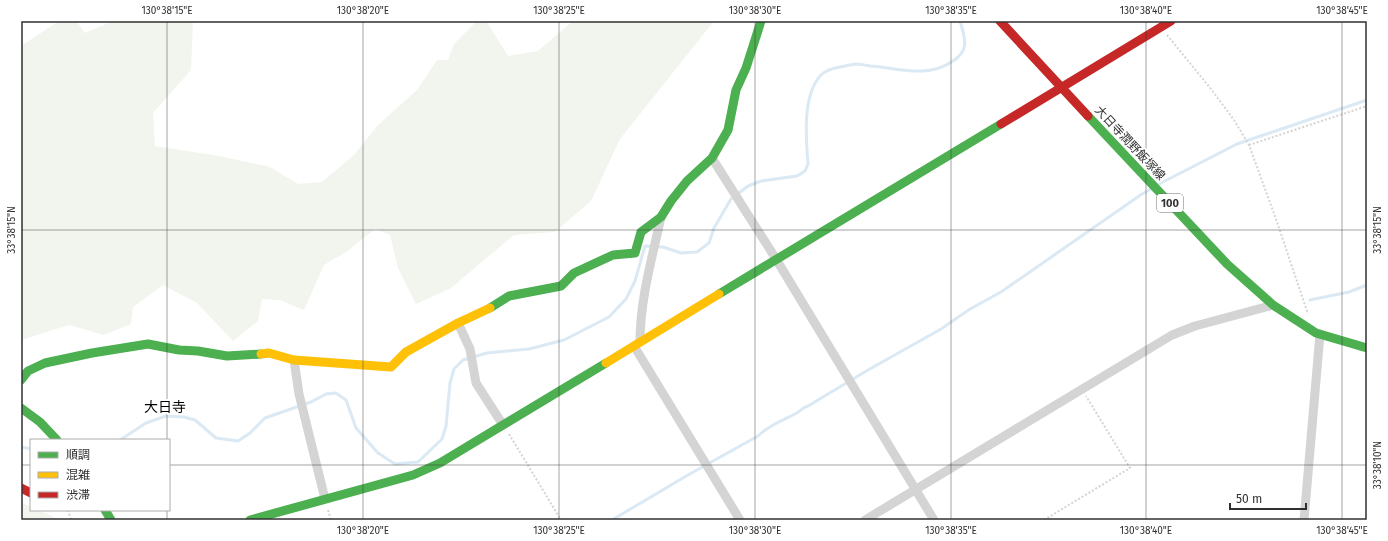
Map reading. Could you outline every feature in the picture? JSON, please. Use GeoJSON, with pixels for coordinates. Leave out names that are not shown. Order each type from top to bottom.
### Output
{"type":"FeatureCollection","features":[{"type":"Feature","properties":{"kind":"street"},"geometry":{"type":"LineString","coordinates":[[740,520],[637,344],[644,298],[661,217],[671,201],[687,181],[712,158],[728,130],[736,90],[746,68],[761,21]]}},
{"type":"Feature","properties":{"kind":"street","name":"大日寺潤野飯塚線"},"geometry":{"type":"LineString","coordinates":[[1000,21],[1226,264],[1273,305],[1316,332],[1367,348]]}},
{"type":"Feature","properties":{"kind":"street"},"geometry":{"type":"LineString","coordinates":[[250,520],[413,475],[440,463],[1062,87],[1158,24],[1171,21]]}},
{"type":"Feature","properties":{"kind":"street"},"geometry":{"type":"LineString","coordinates":[[712,158],[776,259],[934,520]]}},
{"type":"Feature","properties":{"kind":"street"},"geometry":{"type":"LineString","coordinates":[[21,380],[28,371],[45,362],[148,344],[179,350],[198,351],[227,356],[269,353],[294,360],[391,367],[406,352],[458,323],[486,310],[509,296],[561,286],[574,273],[613,255],[635,253],[641,232],[661,217]]}},
{"type":"Feature","properties":{"kind":"street"},"geometry":{"type":"LineString","coordinates":[[865,520],[1172,335],[1195,326],[1273,305]]}},
{"type":"Feature","properties":{"kind":"street"},"geometry":{"type":"LineString","coordinates":[[458,323],[470,349],[476,383],[503,425]]}},
{"type":"Feature","properties":{"kind":"street"},"geometry":{"type":"LineString","coordinates":[[1304,520],[1320,334]]}},
{"type":"Feature","properties":{"kind":"street"},"geometry":{"type":"LineString","coordinates":[[294,360],[299,394],[325,499]]}},
{"type":"Feature","properties":{"kind":"street"},"geometry":{"type":"LineString","coordinates":[[21,408],[40,422],[56,439]]}},
{"type":"Feature","properties":{"kind":"street"},"geometry":{"type":"LineString","coordinates":[[21,488],[30,492]]}},
{"type":"Feature","properties":{"kind":"street"},"geometry":{"type":"LineString","coordinates":[[106,511],[111,520]]}},
{"type":"Feature","properties":{"kind":"path"},"geometry":{"type":"LineString","coordinates":[[1158,24],[1211,89],[1234,120],[1249,145],[1276,219],[1308,315]]}},
{"type":"Feature","properties":{"kind":"path"},"geometry":{"type":"LineString","coordinates":[[1249,145],[1367,106]]}},
{"type":"Feature","properties":{"kind":"path"},"geometry":{"type":"LineString","coordinates":[[1044,520],[1130,468],[1082,389]]}},
{"type":"Feature","properties":{"kind":"path"},"geometry":{"type":"LineString","coordinates":[[503,425],[561,520]]}},
{"type":"Feature","properties":{"kind":"shaded area"},"geometry":{"type":"Polygon","coordinates":[[[59,21],[76,21],[85,33],[113,21],[193,21],[191,70],[153,113],[155,146],[219,156],[270,167],[298,184],[322,182],[354,155],[378,125],[417,90],[437,60],[448,60],[454,44],[477,21],[486,21],[508,56],[538,51],[573,21],[714,21],[620,139],[591,201],[555,232],[514,235],[451,288],[416,304],[398,268],[390,235],[375,229],[346,252],[324,265],[304,310],[280,300],[262,299],[258,321],[233,341],[197,303],[163,285],[133,307],[131,324],[104,335],[69,325],[21,340],[21,46],[59,21]]]}},
{"type":"Feature","properties":{"kind":"shaded area"},"geometry":{"type":"Polygon","coordinates":[[[21,502],[30,506],[30,511],[40,511],[60,520],[21,520],[21,502]]]}},
{"type":"Feature","properties":{"kind":"waterway"},"geometry":{"type":"LineString","coordinates":[[122,439],[146,423],[166,416],[184,417],[195,420],[216,438],[238,441],[250,433],[265,418],[311,402],[326,394],[336,393],[346,400],[356,428],[378,453],[395,464],[418,462],[442,439],[446,426],[450,383],[454,369],[463,360],[487,353],[529,349],[564,340],[609,317],[626,299],[635,281],[645,246],[663,247],[681,253],[697,252],[709,243],[714,228],[731,199],[748,186],[761,181],[797,176],[805,171],[808,164],[806,130],[808,105],[815,84],[821,75],[835,68],[855,64],[913,71],[933,70],[953,61],[962,52],[965,43],[960,21]]}},
{"type":"Feature","properties":{"kind":"waterway"},"geometry":{"type":"LineString","coordinates":[[1159,184],[1237,144],[1367,100]]}},
{"type":"Feature","properties":{"kind":"waterway"},"geometry":{"type":"LineString","coordinates":[[612,520],[941,329],[970,309],[1001,292],[1151,189]]}},
{"type":"Feature","properties":{"kind":"waterway"},"geometry":{"type":"LineString","coordinates":[[1310,300],[1349,292],[1367,285]]}},
{"type":"Feature","properties":{"kind":"waterway"},"geometry":{"type":"LineString","coordinates":[[21,447],[30,449]]}},
{"type":"Feature","properties":{"kind":"traffic: fast"},"geometry":{"type":"LineString","coordinates":[[490,308],[509,296],[561,286],[574,273],[613,255],[635,253],[641,232],[661,217],[671,201],[687,181],[712,158],[728,130],[736,90],[746,68],[761,21]]}},
{"type":"Feature","properties":{"kind":"traffic: fast"},"geometry":{"type":"LineString","coordinates":[[1088,116],[1227,264],[1273,305],[1316,333],[1367,348]]}},
{"type":"Feature","properties":{"kind":"traffic: fast"},"geometry":{"type":"LineString","coordinates":[[719,294],[1001,124]]}},
{"type":"Feature","properties":{"kind":"traffic: fast"},"geometry":{"type":"LineString","coordinates":[[21,380],[28,371],[45,363],[92,353],[148,344],[179,350],[198,351],[227,356],[261,354]]}},
{"type":"Feature","properties":{"kind":"traffic: fast"},"geometry":{"type":"LineString","coordinates":[[250,520],[413,475],[440,463],[606,363]]}},
{"type":"Feature","properties":{"kind":"traffic: fast"},"geometry":{"type":"LineString","coordinates":[[21,408],[40,422],[56,439]]}},
{"type":"Feature","properties":{"kind":"traffic: fast"},"geometry":{"type":"LineString","coordinates":[[106,511],[111,520]]}},
{"type":"Feature","properties":{"kind":"traffic: slow"},"geometry":{"type":"LineString","coordinates":[[606,363],[719,294]]}},
{"type":"Feature","properties":{"kind":"traffic: slow"},"geometry":{"type":"LineString","coordinates":[[261,354],[269,353],[294,360],[391,367],[406,352],[458,323],[490,308]]}},
{"type":"Feature","properties":{"kind":"traffic: jam"},"geometry":{"type":"LineString","coordinates":[[1000,21],[1088,116]]}},
{"type":"Feature","properties":{"kind":"traffic: jam"},"geometry":{"type":"LineString","coordinates":[[1001,124],[1171,21]]}},
{"type":"Feature","properties":{"kind":"traffic: jam"},"geometry":{"type":"LineString","coordinates":[[21,488],[30,492]]}},
{"type":"Feature","properties":{"kind":"district","name":"大日寺"},"geometry":{"type":"Point","coordinates":[165,407]}}]}
